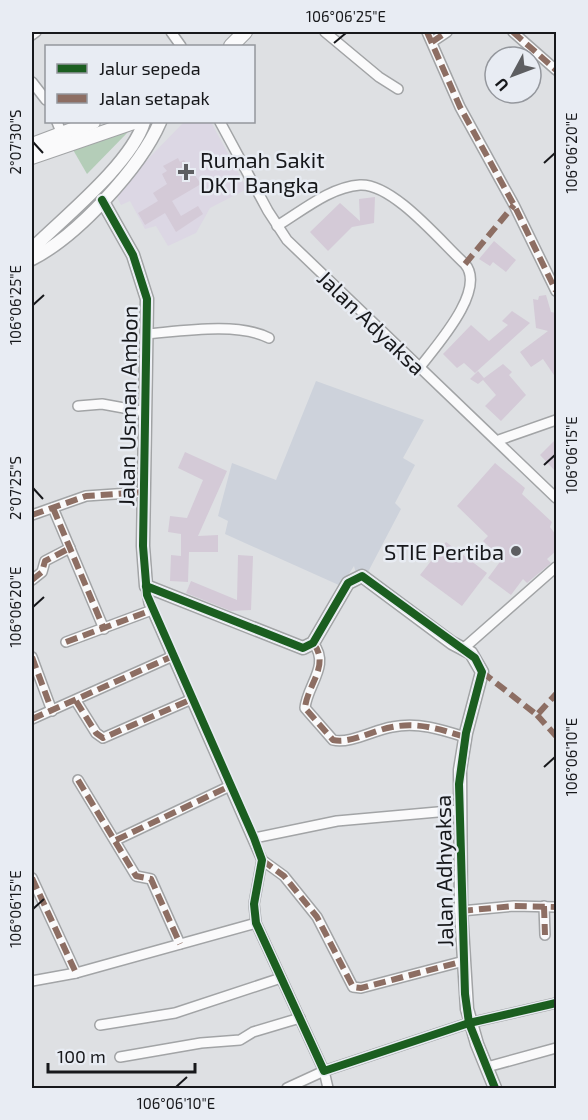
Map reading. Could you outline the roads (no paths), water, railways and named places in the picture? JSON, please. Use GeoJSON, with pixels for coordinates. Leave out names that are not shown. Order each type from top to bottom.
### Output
{"type":"FeatureCollection","features":[{"type":"Feature","properties":{"kind":"main road"},"geometry":{"type":"LineString","coordinates":[[232,45],[245,32]]}},
{"type":"Feature","properties":{"kind":"main road"},"geometry":{"type":"LineString","coordinates":[[32,145],[59,127],[86,123]]}},
{"type":"Feature","properties":{"kind":"main road"},"geometry":{"type":"LineString","coordinates":[[32,158],[131,123]]}},
{"type":"Feature","properties":{"kind":"street"},"geometry":{"type":"LineString","coordinates":[[32,35],[36,32]]}},
{"type":"Feature","properties":{"kind":"street"},"geometry":{"type":"LineString","coordinates":[[171,32],[180,45]]}},
{"type":"Feature","properties":{"kind":"street"},"geometry":{"type":"LineString","coordinates":[[325,32],[398,89]]}},
{"type":"Feature","properties":{"kind":"street"},"geometry":{"type":"LineString","coordinates":[[427,32],[460,107],[514,205],[556,291]]}},
{"type":"Feature","properties":{"kind":"street"},"geometry":{"type":"LineString","coordinates":[[432,42],[447,32]]}},
{"type":"Feature","properties":{"kind":"street"},"geometry":{"type":"LineString","coordinates":[[513,32],[556,70]]}},
{"type":"Feature","properties":{"kind":"street"},"geometry":{"type":"LineString","coordinates":[[32,81],[45,99]]}},
{"type":"Feature","properties":{"kind":"street"},"geometry":{"type":"LineString","coordinates":[[32,249],[93,190],[129,147],[143,123]]}},
{"type":"Feature","properties":{"kind":"street"},"geometry":{"type":"LineString","coordinates":[[32,259],[45,252],[70,231],[102,200],[146,147],[159,123]]}},
{"type":"Feature","properties":{"kind":"street","name":"Jalan Adyaksa"},"geometry":{"type":"LineString","coordinates":[[221,123],[278,226],[302,256],[499,441],[556,498]]}},
{"type":"Feature","properties":{"kind":"street"},"geometry":{"type":"LineString","coordinates":[[278,226],[321,198],[358,185],[367,186],[380,189],[396,199],[465,264],[470,270],[471,280],[465,302],[420,367]]}},
{"type":"Feature","properties":{"kind":"street","name":"Jalan Usman Ambon"},"geometry":{"type":"LineString","coordinates":[[102,200],[140,273],[147,299],[143,546],[146,586],[152,610],[262,860]]}},
{"type":"Feature","properties":{"kind":"street"},"geometry":{"type":"LineString","coordinates":[[147,334],[234,330],[259,333],[269,338]]}},
{"type":"Feature","properties":{"kind":"street"},"geometry":{"type":"LineString","coordinates":[[78,406],[102,404],[146,412]]}},
{"type":"Feature","properties":{"kind":"street"},"geometry":{"type":"LineString","coordinates":[[499,441],[556,420]]}},
{"type":"Feature","properties":{"kind":"street"},"geometry":{"type":"LineString","coordinates":[[32,515],[97,494],[144,492]]}},
{"type":"Feature","properties":{"kind":"street"},"geometry":{"type":"LineString","coordinates":[[53,508],[104,629]]}},
{"type":"Feature","properties":{"kind":"street"},"geometry":{"type":"LineString","coordinates":[[32,580],[42,572],[45,561],[70,548]]}},
{"type":"Feature","properties":{"kind":"street"},"geometry":{"type":"LineString","coordinates":[[146,586],[303,648],[313,643],[348,583],[362,576],[446,639],[467,651],[556,567]]}},
{"type":"Feature","properties":{"kind":"street"},"geometry":{"type":"LineString","coordinates":[[66,642],[152,610]]}},
{"type":"Feature","properties":{"kind":"street"},"geometry":{"type":"LineString","coordinates":[[313,643],[319,653],[320,666],[305,708],[333,740],[345,741],[409,724],[431,727],[465,737]]}},
{"type":"Feature","properties":{"kind":"street","name":"Jalan Adhyaksa"},"geometry":{"type":"LineString","coordinates":[[467,651],[482,672],[465,737],[460,770],[461,910],[464,961],[470,1023],[495,1089]]}},
{"type":"Feature","properties":{"kind":"street"},"geometry":{"type":"LineString","coordinates":[[32,719],[173,656]]}},
{"type":"Feature","properties":{"kind":"street"},"geometry":{"type":"LineString","coordinates":[[32,657],[52,711]]}},
{"type":"Feature","properties":{"kind":"street"},"geometry":{"type":"LineString","coordinates":[[76,701],[96,733],[103,738],[192,699]]}},
{"type":"Feature","properties":{"kind":"street"},"geometry":{"type":"LineString","coordinates":[[78,780],[136,876],[151,879],[180,944]]}},
{"type":"Feature","properties":{"kind":"street"},"geometry":{"type":"LineString","coordinates":[[116,840],[230,786]]}},
{"type":"Feature","properties":{"kind":"street"},"geometry":{"type":"LineString","coordinates":[[254,838],[337,821],[460,810]]}},
{"type":"Feature","properties":{"kind":"street"},"geometry":{"type":"LineString","coordinates":[[328,1089],[324,1071],[256,923],[254,904],[262,860],[284,876],[317,917],[353,987],[361,988],[464,961]]}},
{"type":"Feature","properties":{"kind":"street"},"geometry":{"type":"LineString","coordinates":[[32,878],[76,973]]}},
{"type":"Feature","properties":{"kind":"street"},"geometry":{"type":"LineString","coordinates":[[544,906],[545,935]]}},
{"type":"Feature","properties":{"kind":"street"},"geometry":{"type":"LineString","coordinates":[[461,910],[556,907]]}},
{"type":"Feature","properties":{"kind":"street"},"geometry":{"type":"LineString","coordinates":[[32,981],[76,973],[256,923]]}},
{"type":"Feature","properties":{"kind":"street"},"geometry":{"type":"LineString","coordinates":[[100,1025],[176,1013],[281,978]]}},
{"type":"Feature","properties":{"kind":"street"},"geometry":{"type":"LineString","coordinates":[[287,1089],[324,1071],[407,1041],[470,1023],[556,1003]]}},
{"type":"Feature","properties":{"kind":"street"},"geometry":{"type":"LineString","coordinates":[[120,1057],[201,1043],[240,1040],[253,1032],[300,1018]]}},
{"type":"Feature","properties":{"kind":"street"},"geometry":{"type":"LineString","coordinates":[[487,1067],[556,1048]]}},
{"type":"Feature","properties":{"kind":"place","name":"Rumah Sakit DKT Bangka"},"geometry":{"type":"Point","coordinates":[186,172]}},
{"type":"Feature","properties":{"kind":"place","name":"STIE Pertiba"},"geometry":{"type":"Point","coordinates":[516,551]}}]}
